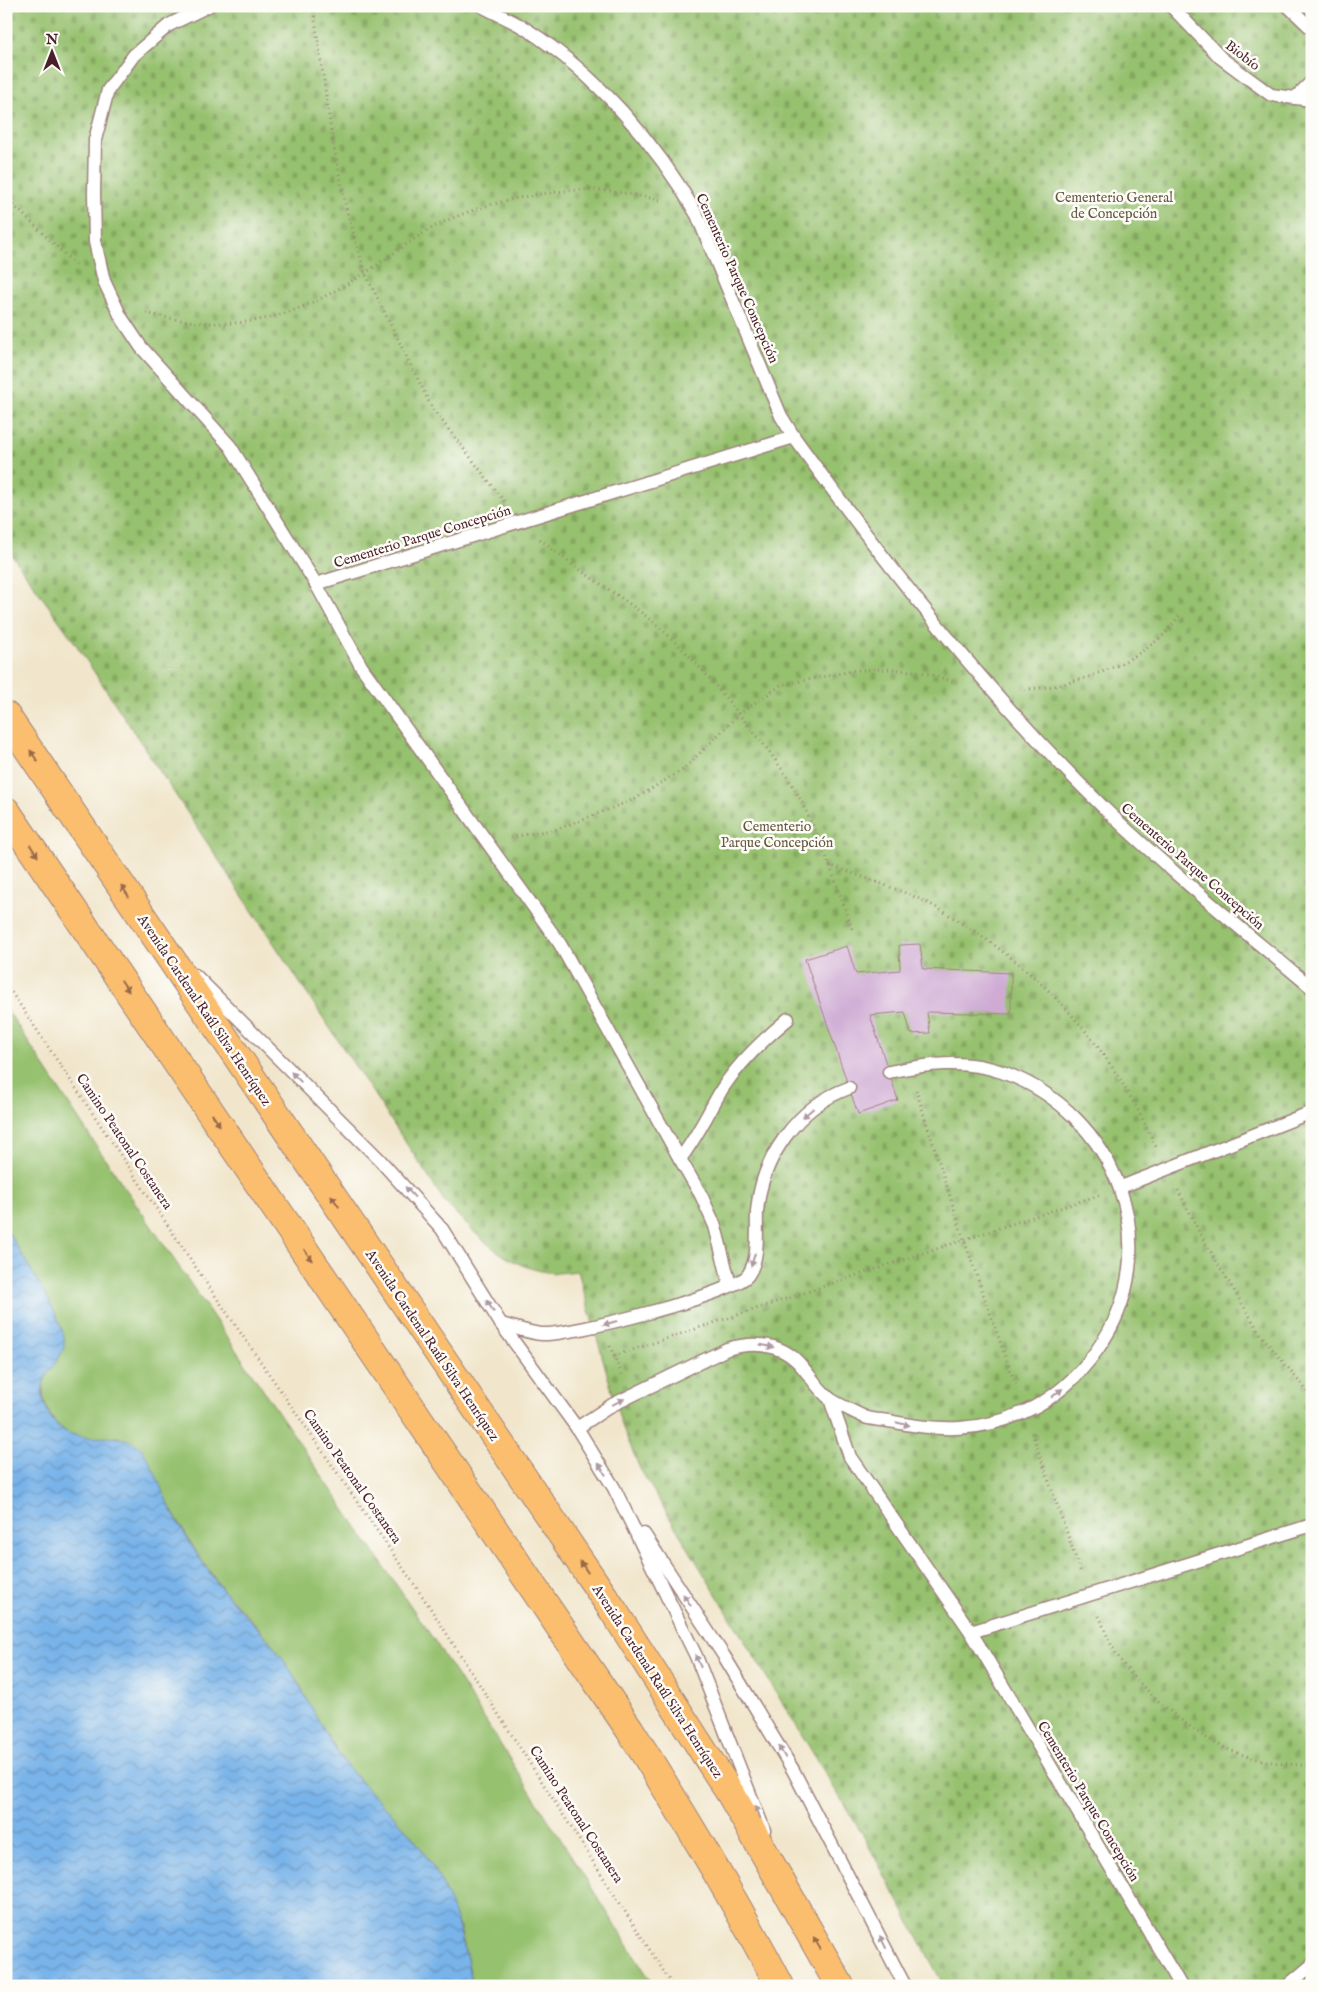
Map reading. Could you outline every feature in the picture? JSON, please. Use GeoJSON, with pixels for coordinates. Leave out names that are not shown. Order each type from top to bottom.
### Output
{"type":"FeatureCollection","features":[{"type":"Feature","properties":{"kind":"main road","name":"Avenida Cardenal Raúl Silva Henríquez"},"geometry":{"type":"LineString","coordinates":[[6,716],[614,1610],[732,1796],[840,1986]]}},
{"type":"Feature","properties":{"kind":"main road"},"geometry":{"type":"LineString","coordinates":[[6,811],[630,1730],[728,1890],[780,1986]]}},
{"type":"Feature","properties":{"kind":"lane"},"geometry":{"type":"LineString","coordinates":[[208,6],[169,25],[134,55],[108,90],[96,140],[94,194],[96,242],[104,281],[121,317],[141,347],[230,446],[316,584],[361,666],[560,944],[701,1195],[715,1226],[730,1285]]}},
{"type":"Feature","properties":{"kind":"lane","name":"Cementerio Parque Concepción"},"geometry":{"type":"LineString","coordinates":[[482,6],[525,29],[566,58],[609,96],[681,187],[697,215],[781,416],[794,437],[868,540],[994,691],[1107,810],[1191,887],[1312,988]]}},
{"type":"Feature","properties":{"kind":"lane","name":"Biobío"},"geometry":{"type":"LineString","coordinates":[[1171,6],[1221,58],[1271,95],[1312,100]]}},
{"type":"Feature","properties":{"kind":"lane"},"geometry":{"type":"LineString","coordinates":[[1288,6],[1312,29]]}},
{"type":"Feature","properties":{"kind":"lane"},"geometry":{"type":"LineString","coordinates":[[1295,98],[1312,81]]}},
{"type":"Feature","properties":{"kind":"lane","name":"Cementerio Parque Concepción"},"geometry":{"type":"LineString","coordinates":[[316,584],[794,437]]}},
{"type":"Feature","properties":{"kind":"lane"},"geometry":{"type":"LineString","coordinates":[[152,931],[410,1191],[442,1229],[501,1324],[576,1428],[724,1656],[788,1763],[905,1986]]}},
{"type":"Feature","properties":{"kind":"lane"},"geometry":{"type":"LineString","coordinates":[[680,1159],[723,1088],[767,1036],[788,1019]]}},
{"type":"Feature","properties":{"kind":"lane","name":"Cementerio Parque Concepción"},"geometry":{"type":"LineString","coordinates":[[576,1428],[631,1396],[726,1349],[741,1345],[759,1344],[787,1352],[830,1399],[865,1418],[948,1430],[978,1427],[1025,1412],[1051,1398],[1076,1376],[1105,1339],[1115,1319],[1125,1290],[1130,1252],[1127,1212],[1121,1187],[1109,1161],[1086,1128],[1067,1108],[1041,1090],[1000,1072],[976,1066],[949,1064],[889,1072]]}},
{"type":"Feature","properties":{"kind":"lane"},"geometry":{"type":"LineString","coordinates":[[501,1324],[542,1334],[602,1325],[669,1307],[730,1285],[747,1276],[754,1260],[757,1240],[758,1205],[763,1183],[780,1145],[807,1114],[833,1094],[849,1088]]}},
{"type":"Feature","properties":{"kind":"lane"},"geometry":{"type":"LineString","coordinates":[[1121,1187],[1312,1112]]}},
{"type":"Feature","properties":{"kind":"lane","name":"Cementerio Parque Concepción"},"geometry":{"type":"LineString","coordinates":[[830,1399],[850,1457],[971,1632],[1181,1986]]}},
{"type":"Feature","properties":{"kind":"lane"},"geometry":{"type":"LineString","coordinates":[[614,1488],[696,1656],[796,1906]]}},
{"type":"Feature","properties":{"kind":"lane"},"geometry":{"type":"LineString","coordinates":[[971,1632],[1312,1525]]}},
{"type":"Feature","properties":{"kind":"lane"},"geometry":{"type":"LineString","coordinates":[[1287,1986],[1312,1965]]}},
{"type":"Feature","properties":{"kind":"path"},"geometry":{"type":"LineString","coordinates":[[6,198],[97,286],[112,297],[136,310],[196,324],[260,321],[290,313],[365,273],[409,241],[448,220],[489,206],[532,196],[582,190],[629,194],[664,201],[697,215]]}},
{"type":"Feature","properties":{"kind":"path"},"geometry":{"type":"LineString","coordinates":[[486,841],[558,829],[635,800],[685,768],[739,714],[781,685],[858,670],[891,669],[922,672],[973,689],[994,691],[1058,685],[1102,673],[1161,637],[1181,614]]}},
{"type":"Feature","properties":{"kind":"path"},"geometry":{"type":"LineString","coordinates":[[829,864],[923,901],[1004,951],[1041,982],[1081,1024],[1111,1064],[1138,1106],[1166,1170],[1203,1239],[1261,1335],[1312,1397]]}},
{"type":"Feature","properties":{"kind":"path","name":"Camino Peatonal Costanera"},"geometry":{"type":"LineString","coordinates":[[6,984],[207,1284],[427,1603],[673,1986]]}},
{"type":"Feature","properties":{"kind":"path"},"geometry":{"type":"LineString","coordinates":[[909,1068],[964,1240],[1071,1548],[1118,1657],[1135,1679],[1187,1723],[1222,1746],[1264,1761],[1312,1765]]}},
{"type":"Feature","properties":{"kind":"path"},"geometry":{"type":"LineString","coordinates":[[614,1356],[1121,1187]]}},
{"type":"Feature","properties":{"kind":"path"},"geometry":{"type":"LineString","coordinates":[[602,1325],[631,1396]]}},
{"type":"Feature","properties":{"kind":"green space","name":"Cementerio Parque Concepción"},"geometry":{"type":"Polygon","coordinates":[[[6,6],[1312,6],[1312,1986],[944,1986],[864,1837],[640,1469],[621,1423],[578,1271],[551,1273],[517,1263],[478,1236],[445,1202],[73,640],[6,547],[6,6]]]}},
{"type":"Feature","properties":{"kind":"green space"},"geometry":{"type":"Polygon","coordinates":[[[6,1008],[91,1138],[436,1643],[654,1986],[473,1986],[460,1928],[366,1788],[347,1766],[315,1717],[298,1681],[259,1628],[222,1589],[198,1555],[170,1508],[119,1437],[96,1439],[78,1437],[65,1431],[52,1418],[43,1392],[47,1372],[56,1362],[17,1248],[6,1228],[6,1008]]]}},
{"type":"Feature","properties":{"kind":"water"},"geometry":{"type":"Polygon","coordinates":[[[6,1228],[56,1314],[64,1338],[64,1347],[45,1378],[43,1387],[43,1398],[48,1412],[58,1426],[70,1434],[83,1437],[122,1438],[134,1442],[143,1451],[151,1464],[175,1517],[207,1569],[228,1597],[267,1638],[281,1656],[329,1739],[347,1766],[403,1826],[418,1844],[430,1863],[441,1881],[456,1921],[473,1986],[6,1986],[6,1228]]]}},
{"type":"Feature","properties":{"kind":"building"},"geometry":{"type":"Polygon","coordinates":[[[920,944],[923,969],[1011,973],[1011,1014],[927,1012],[930,1033],[911,1034],[905,1012],[870,1015],[898,1100],[858,1114],[805,959],[847,946],[856,974],[900,970],[899,945],[920,944]]]}},
{"type":"Feature","properties":{"kind":"park label","name":"Cementerio General de Concepción"},"geometry":{"type":"Point","coordinates":[1114,206]}}]}
